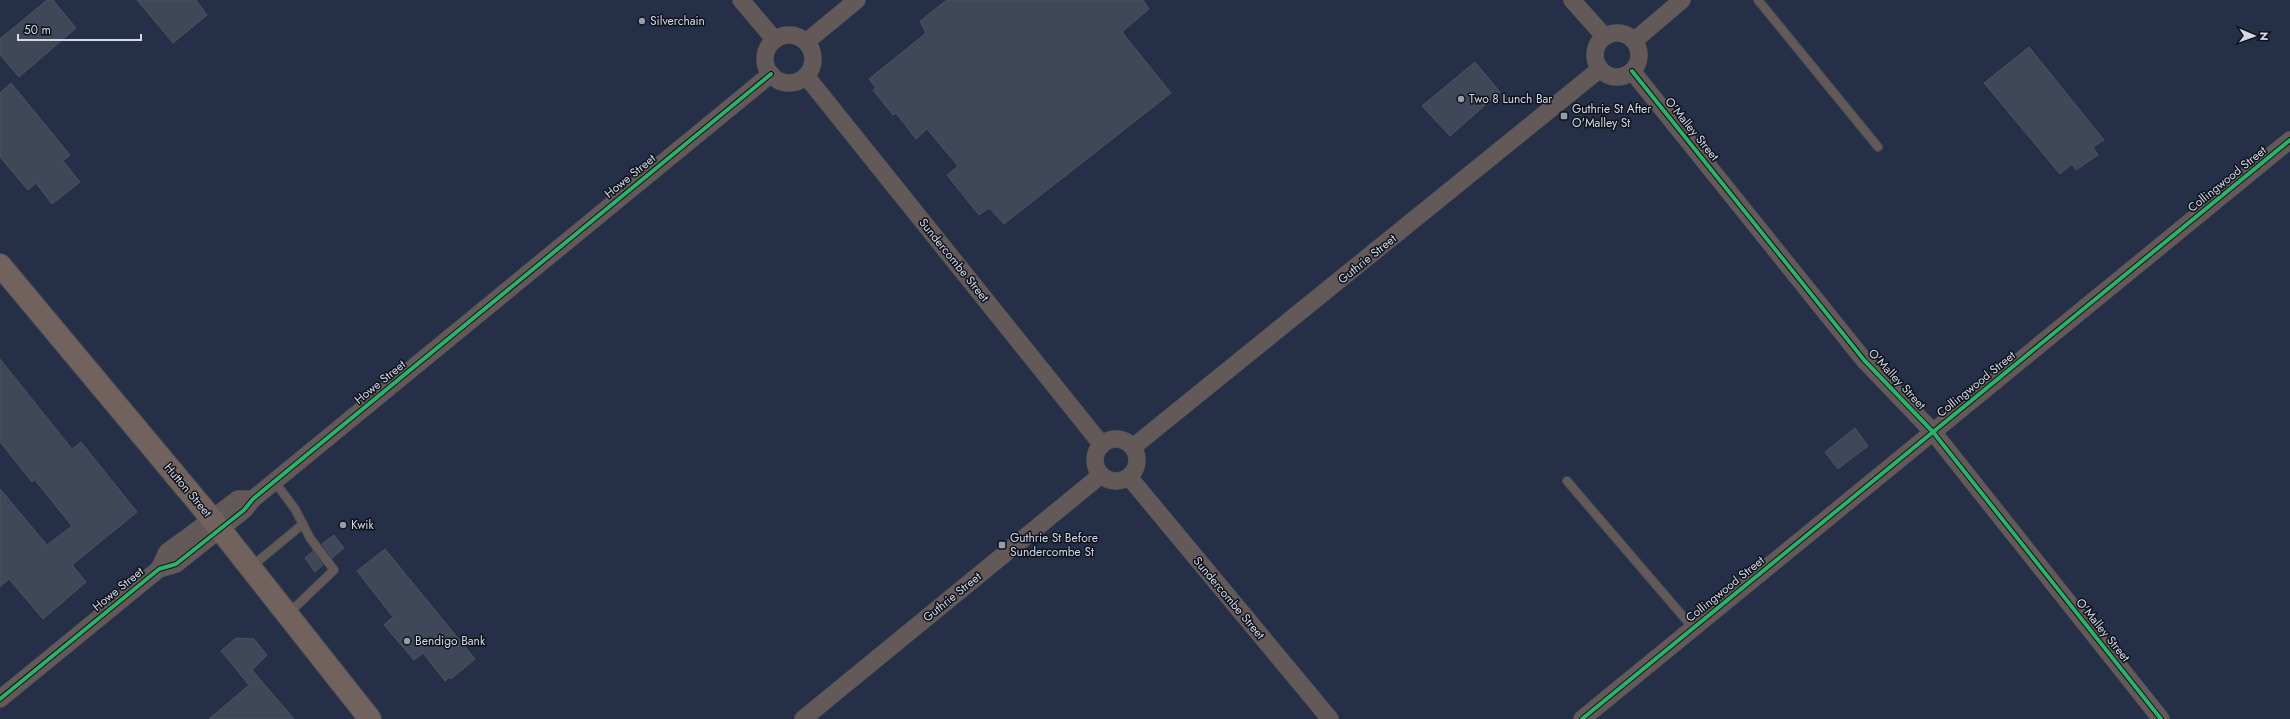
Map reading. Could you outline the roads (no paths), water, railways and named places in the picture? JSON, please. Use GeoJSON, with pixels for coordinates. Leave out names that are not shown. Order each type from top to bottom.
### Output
{"type":"FeatureCollection","features":[{"type":"Feature","properties":{"kind":"main road","name":"Hutton Street"},"geometry":{"type":"LineString","coordinates":[[0,265],[216,524],[370,719]]}},
{"type":"Feature","properties":{"kind":"street"},"geometry":{"type":"LineString","coordinates":[[742,0],[774,40]]}},
{"type":"Feature","properties":{"kind":"street"},"geometry":{"type":"LineString","coordinates":[[806,42],[857,0]]}},
{"type":"Feature","properties":{"kind":"street"},"geometry":{"type":"LineString","coordinates":[[1572,0],[1605,37]]}},
{"type":"Feature","properties":{"kind":"street"},"geometry":{"type":"LineString","coordinates":[[1634,41],[1682,0]]}},
{"type":"Feature","properties":{"kind":"street"},"geometry":{"type":"LineString","coordinates":[[1617,33],[1629,37],[1634,41],[1639,53],[1636,66],[1632,71],[1619,77],[1612,76],[1600,69],[1596,62],[1596,48],[1605,37],[1617,33]]}},
{"type":"Feature","properties":{"kind":"street"},"geometry":{"type":"LineString","coordinates":[[794,36],[806,42],[810,48],[812,63],[806,76],[800,80],[787,83],[775,78],[771,74],[765,60],[769,46],[774,40],[781,37],[794,36]]}},
{"type":"Feature","properties":{"kind":"street","name":"Guthrie Street"},"geometry":{"type":"LineString","coordinates":[[1133,447],[1600,69]]}},
{"type":"Feature","properties":{"kind":"street","name":"O'Malley Street"},"geometry":{"type":"LineString","coordinates":[[1632,71],[1864,360],[1933,432],[2161,719]]}},
{"type":"Feature","properties":{"kind":"street","name":"Howe Street"},"geometry":{"type":"LineString","coordinates":[[0,699],[159,569],[167,552],[216,524],[238,499],[253,499],[771,74]]}},
{"type":"Feature","properties":{"kind":"street","name":"Sundercombe Street"},"geometry":{"type":"LineString","coordinates":[[806,76],[1102,445]]}},
{"type":"Feature","properties":{"kind":"street","name":"Collingwood Street"},"geometry":{"type":"LineString","coordinates":[[1582,719],[2290,140]]}},
{"type":"Feature","properties":{"kind":"street"},"geometry":{"type":"LineString","coordinates":[[1118,439],[1129,443],[1133,447],[1138,460],[1129,477],[1115,481],[1101,475],[1096,463],[1096,456],[1102,445],[1118,439]]}},
{"type":"Feature","properties":{"kind":"street","name":"Guthrie Street"},"geometry":{"type":"LineString","coordinates":[[803,719],[1101,475]]}},
{"type":"Feature","properties":{"kind":"street","name":"Sundercombe Street"},"geometry":{"type":"LineString","coordinates":[[1129,477],[1330,719]]}},
{"type":"Feature","properties":{"kind":"lane"},"geometry":{"type":"LineString","coordinates":[[1759,1],[1878,148]]}},
{"type":"Feature","properties":{"kind":"lane"},"geometry":{"type":"LineString","coordinates":[[274,481],[295,509],[310,538],[334,570],[287,615]]}},
{"type":"Feature","properties":{"kind":"lane"},"geometry":{"type":"LineString","coordinates":[[1567,481],[1693,628]]}},
{"type":"Feature","properties":{"kind":"lane"},"geometry":{"type":"LineString","coordinates":[[250,568],[303,524]]}},
{"type":"Feature","properties":{"kind":"place","name":"Silverchain"},"geometry":{"type":"Point","coordinates":[642,21]}},
{"type":"Feature","properties":{"kind":"place","name":"Two 8 Lunch Bar"},"geometry":{"type":"Point","coordinates":[1461,99]}},
{"type":"Feature","properties":{"kind":"place","name":"Guthrie St After O'Malley St"},"geometry":{"type":"Point","coordinates":[1564,116]}},
{"type":"Feature","properties":{"kind":"place","name":"Kwik"},"geometry":{"type":"Point","coordinates":[343,525]}},
{"type":"Feature","properties":{"kind":"place","name":"Guthrie St Before Sundercombe St"},"geometry":{"type":"Point","coordinates":[1002,545]}},
{"type":"Feature","properties":{"kind":"place","name":"Bendigo Bank"},"geometry":{"type":"Point","coordinates":[407,641]}}]}
